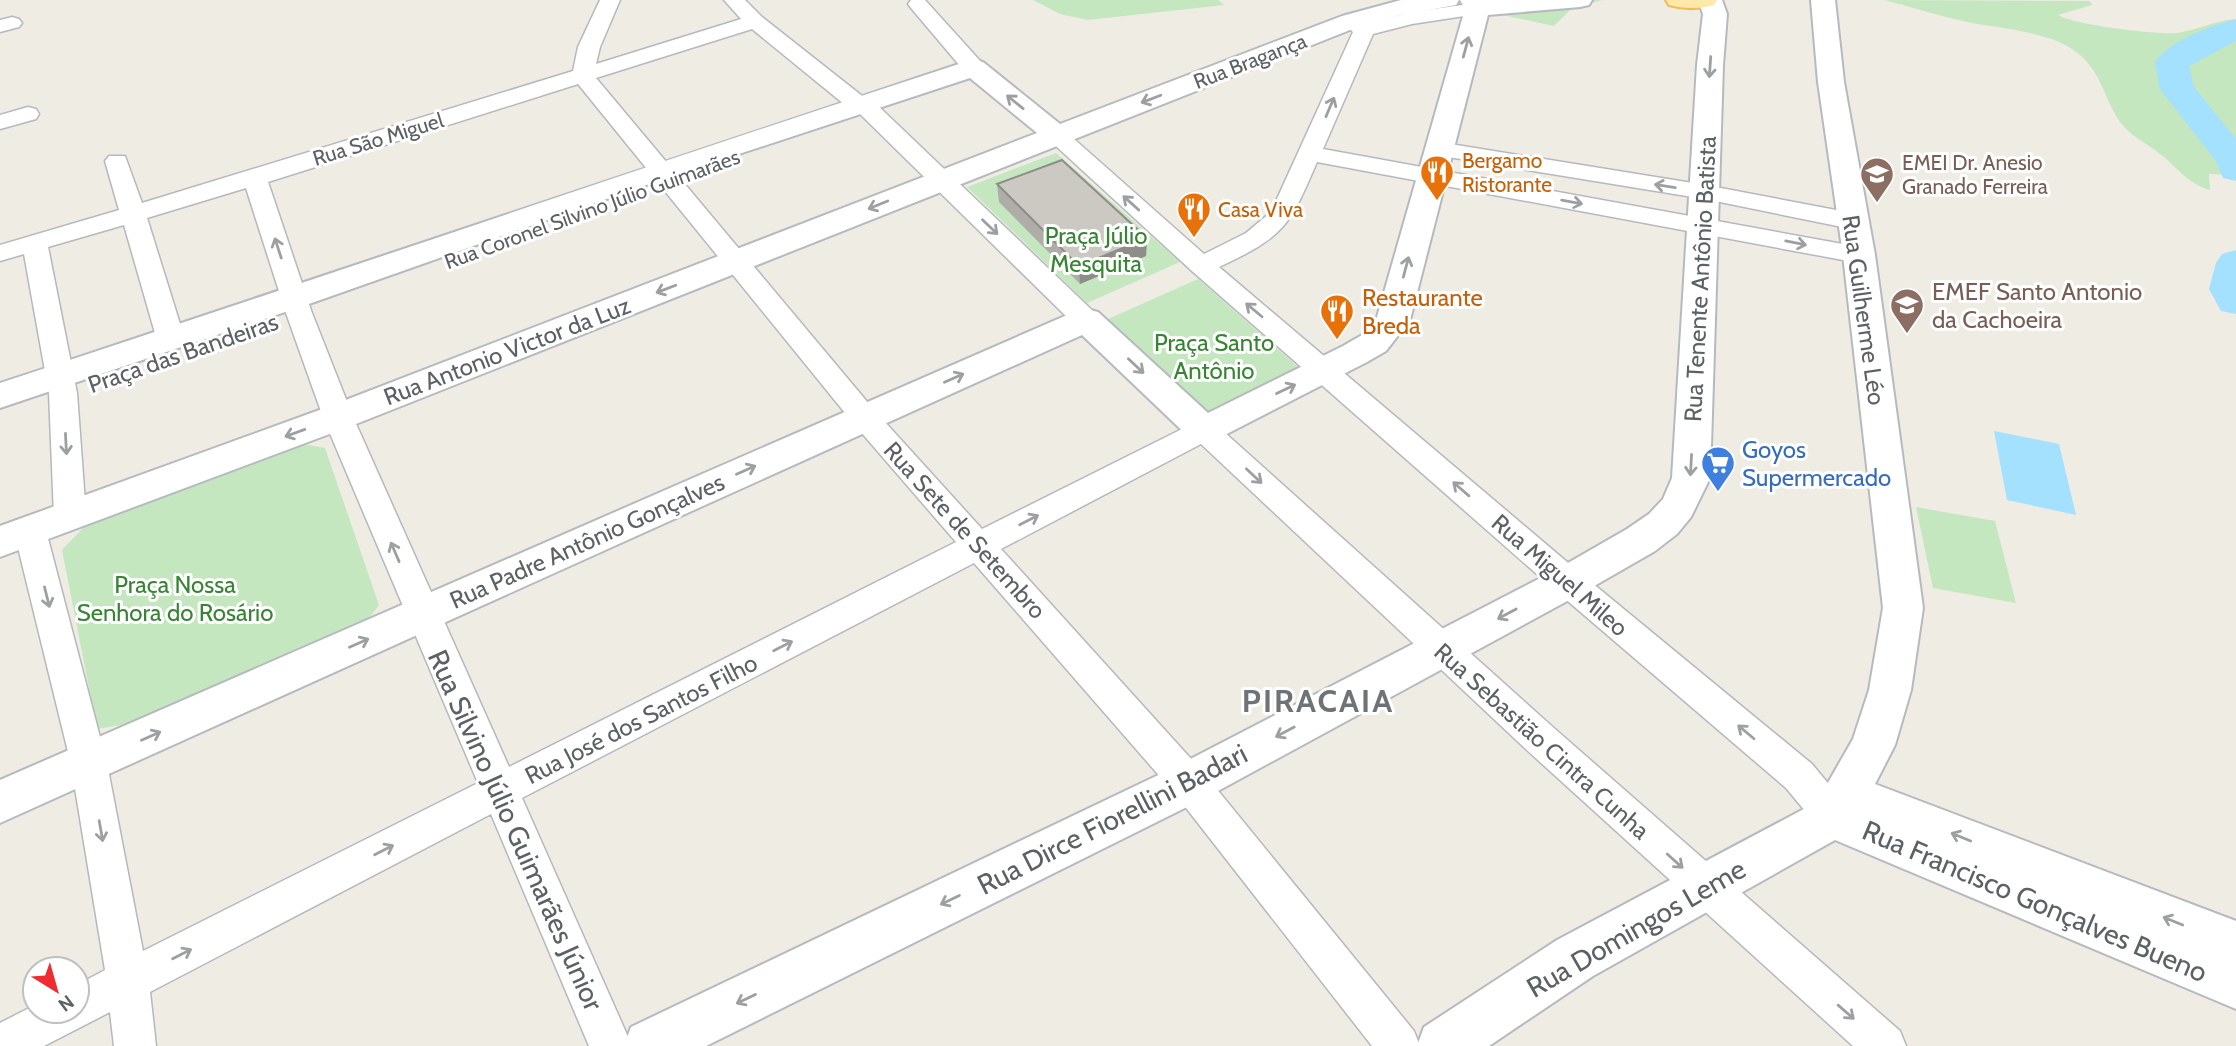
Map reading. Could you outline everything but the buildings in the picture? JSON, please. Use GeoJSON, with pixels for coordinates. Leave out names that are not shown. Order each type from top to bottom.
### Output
{"type":"FeatureCollection","features":[{"type":"Feature","properties":{"kind":"main road"},"geometry":{"type":"LineString","coordinates":[[1678,0],[1707,0]]}},
{"type":"Feature","properties":{"kind":"street"},"geometry":{"type":"LineString","coordinates":[[583,76],[589,47],[610,0]]}},
{"type":"Feature","properties":{"kind":"street"},"geometry":{"type":"LineString","coordinates":[[734,0],[755,21],[870,103],[941,179],[1204,430],[1325,371],[1374,343],[1393,320],[1474,4]]}},
{"type":"Feature","properties":{"kind":"street","name":"Rua Bragança"},"geometry":{"type":"LineString","coordinates":[[1057,136],[1397,8],[1447,0]]}},
{"type":"Feature","properties":{"kind":"street","name":"Rua Bragança"},"geometry":{"type":"LineString","coordinates":[[1357,25],[1412,18],[1474,4],[1580,0]]}},
{"type":"Feature","properties":{"kind":"street","name":"Rua Tenente Antônio Batista"},"geometry":{"type":"LineString","coordinates":[[1568,582],[1663,524],[1678,507],[1691,478],[1715,14],[1707,0]]}},
{"type":"Feature","properties":{"kind":"street","name":"Rua Guilherme Léo"},"geometry":{"type":"LineString","coordinates":[[1823,0],[1831,82],[1859,255],[1903,608],[1890,690],[1877,734],[1840,805]]}},
{"type":"Feature","properties":{"kind":"street"},"geometry":{"type":"LineString","coordinates":[[918,4],[974,68],[1057,136],[1200,265],[1325,371]]}},
{"type":"Feature","properties":{"kind":"street","name":"Rua São Miguel"},"geometry":{"type":"LineString","coordinates":[[0,253],[255,178],[755,21]]}},
{"type":"Feature","properties":{"kind":"street"},"geometry":{"type":"LineString","coordinates":[[1200,265],[1258,238],[1271,228],[1282,214],[1310,155],[1357,25]]}},
{"type":"Feature","properties":{"kind":"street","name":"Rua Coronel Silvino Júlio Guimarães"},"geometry":{"type":"LineString","coordinates":[[297,306],[974,68]]}},
{"type":"Feature","properties":{"kind":"street","name":"Rua Sete de Setembro"},"geometry":{"type":"LineString","coordinates":[[583,76],[864,417],[1189,783],[1399,1046]]}},
{"type":"Feature","properties":{"kind":"street"},"geometry":{"type":"LineString","coordinates":[[0,122],[27,114]]}},
{"type":"Feature","properties":{"kind":"street"},"geometry":{"type":"LineString","coordinates":[[941,179],[1057,136]]}},
{"type":"Feature","properties":{"kind":"street"},"geometry":{"type":"LineString","coordinates":[[1310,155],[1435,163],[1705,192],[1852,221]]}},
{"type":"Feature","properties":{"kind":"street"},"geometry":{"type":"LineString","coordinates":[[117,161],[171,340]]}},
{"type":"Feature","properties":{"kind":"street"},"geometry":{"type":"LineString","coordinates":[[1435,163],[1702,225],[1859,255]]}},
{"type":"Feature","properties":{"kind":"street"},"geometry":{"type":"LineString","coordinates":[[255,178],[297,306]]}},
{"type":"Feature","properties":{"kind":"street","name":"Rua Antonio Victor da Luz"},"geometry":{"type":"LineString","coordinates":[[15,536],[338,417],[941,179]]}},
{"type":"Feature","properties":{"kind":"street"},"geometry":{"type":"LineString","coordinates":[[35,243],[62,385],[70,516]]}},
{"type":"Feature","properties":{"kind":"street","name":"Praça das Bandeiras"},"geometry":{"type":"LineString","coordinates":[[0,413],[171,340],[297,306]]}},
{"type":"Feature","properties":{"kind":"street","name":"Praça das Bandeiras"},"geometry":{"type":"LineString","coordinates":[[0,396],[62,385],[297,306]]}},
{"type":"Feature","properties":{"kind":"street","name":"Praça das Bandeiras"},"geometry":{"type":"LineString","coordinates":[[297,306],[338,417]]}},
{"type":"Feature","properties":{"kind":"street","name":"Rua Padre Antônio Gonçalves"},"geometry":{"type":"LineString","coordinates":[[0,802],[1086,320]]}},
{"type":"Feature","properties":{"kind":"street","name":"Rua Miguel Mileo"},"geometry":{"type":"LineString","coordinates":[[1325,371],[1568,582],[1799,776],[1840,805]]}},
{"type":"Feature","properties":{"kind":"street"},"geometry":{"type":"LineString","coordinates":[[338,417],[422,615]]}},
{"type":"Feature","properties":{"kind":"street","name":"Rua José dos Santos Filho"},"geometry":{"type":"LineString","coordinates":[[91,1000],[1204,430]]}},
{"type":"Feature","properties":{"kind":"street","name":"Rua Sebastião Cintra Cunha"},"geometry":{"type":"LineString","coordinates":[[1204,430],[1440,649],[1703,887],[1885,1046]]}},
{"type":"Feature","properties":{"kind":"street"},"geometry":{"type":"LineString","coordinates":[[15,536],[89,764],[128,981],[135,1046]]}},
{"type":"Feature","properties":{"kind":"street","name":"Rua Dirce Fiorellini Badari"},"geometry":{"type":"LineString","coordinates":[[650,1046],[1189,783],[1568,582]]}},
{"type":"Feature","properties":{"kind":"street","name":"Rua Silvino Júlio Guimarães Júnior"},"geometry":{"type":"LineString","coordinates":[[422,615],[611,1046]]}},
{"type":"Feature","properties":{"kind":"street","name":"Rua Domingos Leme"},"geometry":{"type":"LineString","coordinates":[[1443,1046],[1575,958],[1703,887],[1840,805]]}},
{"type":"Feature","properties":{"kind":"street","name":"Rua Francisco Gonçalves Bueno"},"geometry":{"type":"LineString","coordinates":[[1840,805],[2236,947]]}},
{"type":"Feature","properties":{"kind":"street","name":"Rua Francisco Gonçalves Bueno"},"geometry":{"type":"LineString","coordinates":[[1840,805],[2236,984]]}},
{"type":"Feature","properties":{"kind":"street"},"geometry":{"type":"LineString","coordinates":[[0,1046],[41,1025]]}},
{"type":"Feature","properties":{"kind":"green space"},"geometry":{"type":"Polygon","coordinates":[[[1033,0],[1218,0],[1224,5],[1088,20],[1060,14],[1033,0]]]}},
{"type":"Feature","properties":{"kind":"green space"},"geometry":{"type":"Polygon","coordinates":[[[1488,0],[1602,0],[1571,9],[1554,26],[1503,15],[1488,0]]]}},
{"type":"Feature","properties":{"kind":"green space"},"geometry":{"type":"Polygon","coordinates":[[[1884,0],[2090,1],[2092,5],[2058,15],[2098,26],[2153,32],[2177,33],[2236,19],[2236,175],[2209,174],[2210,190],[2190,180],[2123,125],[2093,70],[2069,47],[2026,32],[1957,20],[1884,0]]]}},
{"type":"Feature","properties":{"kind":"green space","name":"Praça Júlio Mesquita"},"geometry":{"type":"Polygon","coordinates":[[[1056,153],[1180,262],[1087,303],[967,187],[1056,153]]]}},
{"type":"Feature","properties":{"kind":"green space","name":"Praça Santo Antônio"},"geometry":{"type":"Polygon","coordinates":[[[1198,279],[1298,367],[1204,414],[1108,319],[1198,279]]]}},
{"type":"Feature","properties":{"kind":"green space","name":"Praça Nossa Senhora do Rosário"},"geometry":{"type":"Polygon","coordinates":[[[303,444],[325,448],[379,605],[365,624],[127,724],[97,729],[62,550],[85,526],[303,444]]]}},
{"type":"Feature","properties":{"kind":"green space"},"geometry":{"type":"Polygon","coordinates":[[[1916,507],[1995,521],[2016,603],[1933,588],[1916,507]]]}},
{"type":"Feature","properties":{"kind":"water"},"geometry":{"type":"Polygon","coordinates":[[[1994,431],[2059,444],[2076,515],[2007,500],[1994,431]]]}},
{"type":"Feature","properties":{"kind":"waterway"},"geometry":{"type":"LineString","coordinates":[[2236,29],[2201,44],[2172,62],[2177,89],[2234,160],[2236,170]]}},
{"type":"Feature","properties":{"kind":"waterway"},"geometry":{"type":"LineString","coordinates":[[2236,263],[2230,289],[2236,301]]}},
{"type":"Feature","properties":{"kind":"place","name":"Bergamo Ristorante"},"geometry":{"type":"Point","coordinates":[1437,202]}},
{"type":"Feature","properties":{"kind":"place","name":"EMEI Dr. Anesio Granado Ferreira"},"geometry":{"type":"Point","coordinates":[1877,204]}},
{"type":"Feature","properties":{"kind":"place","name":"Casa Viva"},"geometry":{"type":"Point","coordinates":[1194,239]}},
{"type":"Feature","properties":{"kind":"place","name":"EMEF Santo Antonio da Cachoeira"},"geometry":{"type":"Point","coordinates":[1907,335]}},
{"type":"Feature","properties":{"kind":"place","name":"Restaurante Breda"},"geometry":{"type":"Point","coordinates":[1337,341]}},
{"type":"Feature","properties":{"kind":"place","name":"Goyos Supermercado"},"geometry":{"type":"Point","coordinates":[1718,493]}},
{"type":"Feature","properties":{"kind":"district","name":"PIRACAIA"},"geometry":{"type":"Point","coordinates":[1318,700]}}]}
